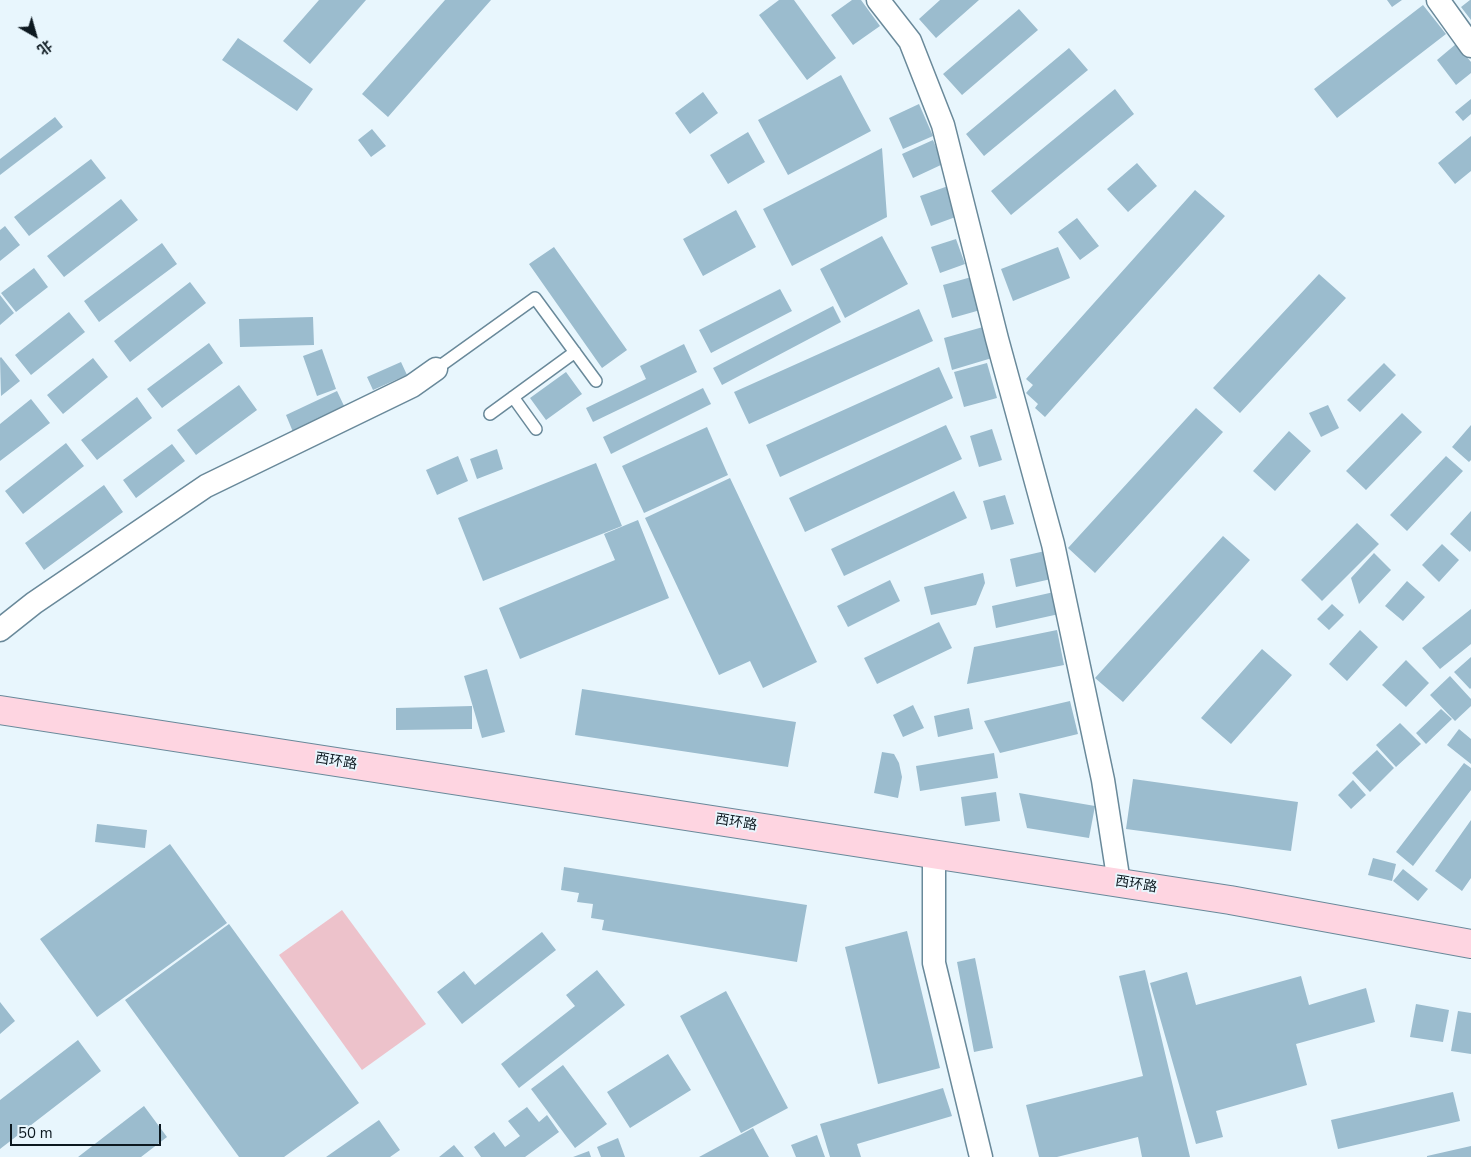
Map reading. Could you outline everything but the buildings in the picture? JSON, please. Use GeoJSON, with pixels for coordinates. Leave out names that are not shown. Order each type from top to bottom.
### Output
{"type":"FeatureCollection","features":[{"type":"Feature","properties":{"kind":"street"},"geometry":{"type":"LineString","coordinates":[[878,0],[910,41],[943,125],[996,339],[1053,544],[1103,780],[1119,883]]}},
{"type":"Feature","properties":{"kind":"street"},"geometry":{"type":"LineString","coordinates":[[1438,0],[1471,46]]}},
{"type":"Feature","properties":{"kind":"street"},"geometry":{"type":"LineString","coordinates":[[0,630],[34,603],[206,486],[412,386],[436,369]]}},
{"type":"Feature","properties":{"kind":"street","name":"西环路"},"geometry":{"type":"LineString","coordinates":[[0,710],[1230,900],[1471,944]]}},
{"type":"Feature","properties":{"kind":"street"},"geometry":{"type":"LineString","coordinates":[[934,854],[934,963],[980,1157]]}},
{"type":"Feature","properties":{"kind":"lane"},"geometry":{"type":"LineString","coordinates":[[436,369],[535,298],[596,381]]}},
{"type":"Feature","properties":{"kind":"lane"},"geometry":{"type":"LineString","coordinates":[[490,414],[575,352]]}},
{"type":"Feature","properties":{"kind":"lane"},"geometry":{"type":"LineString","coordinates":[[513,397],[536,428]]}},
{"type":"Feature","properties":{"kind":"shaded area"},"geometry":{"type":"Polygon","coordinates":[[[342,910],[426,1024],[362,1070],[279,955],[342,910]]]}}]}
